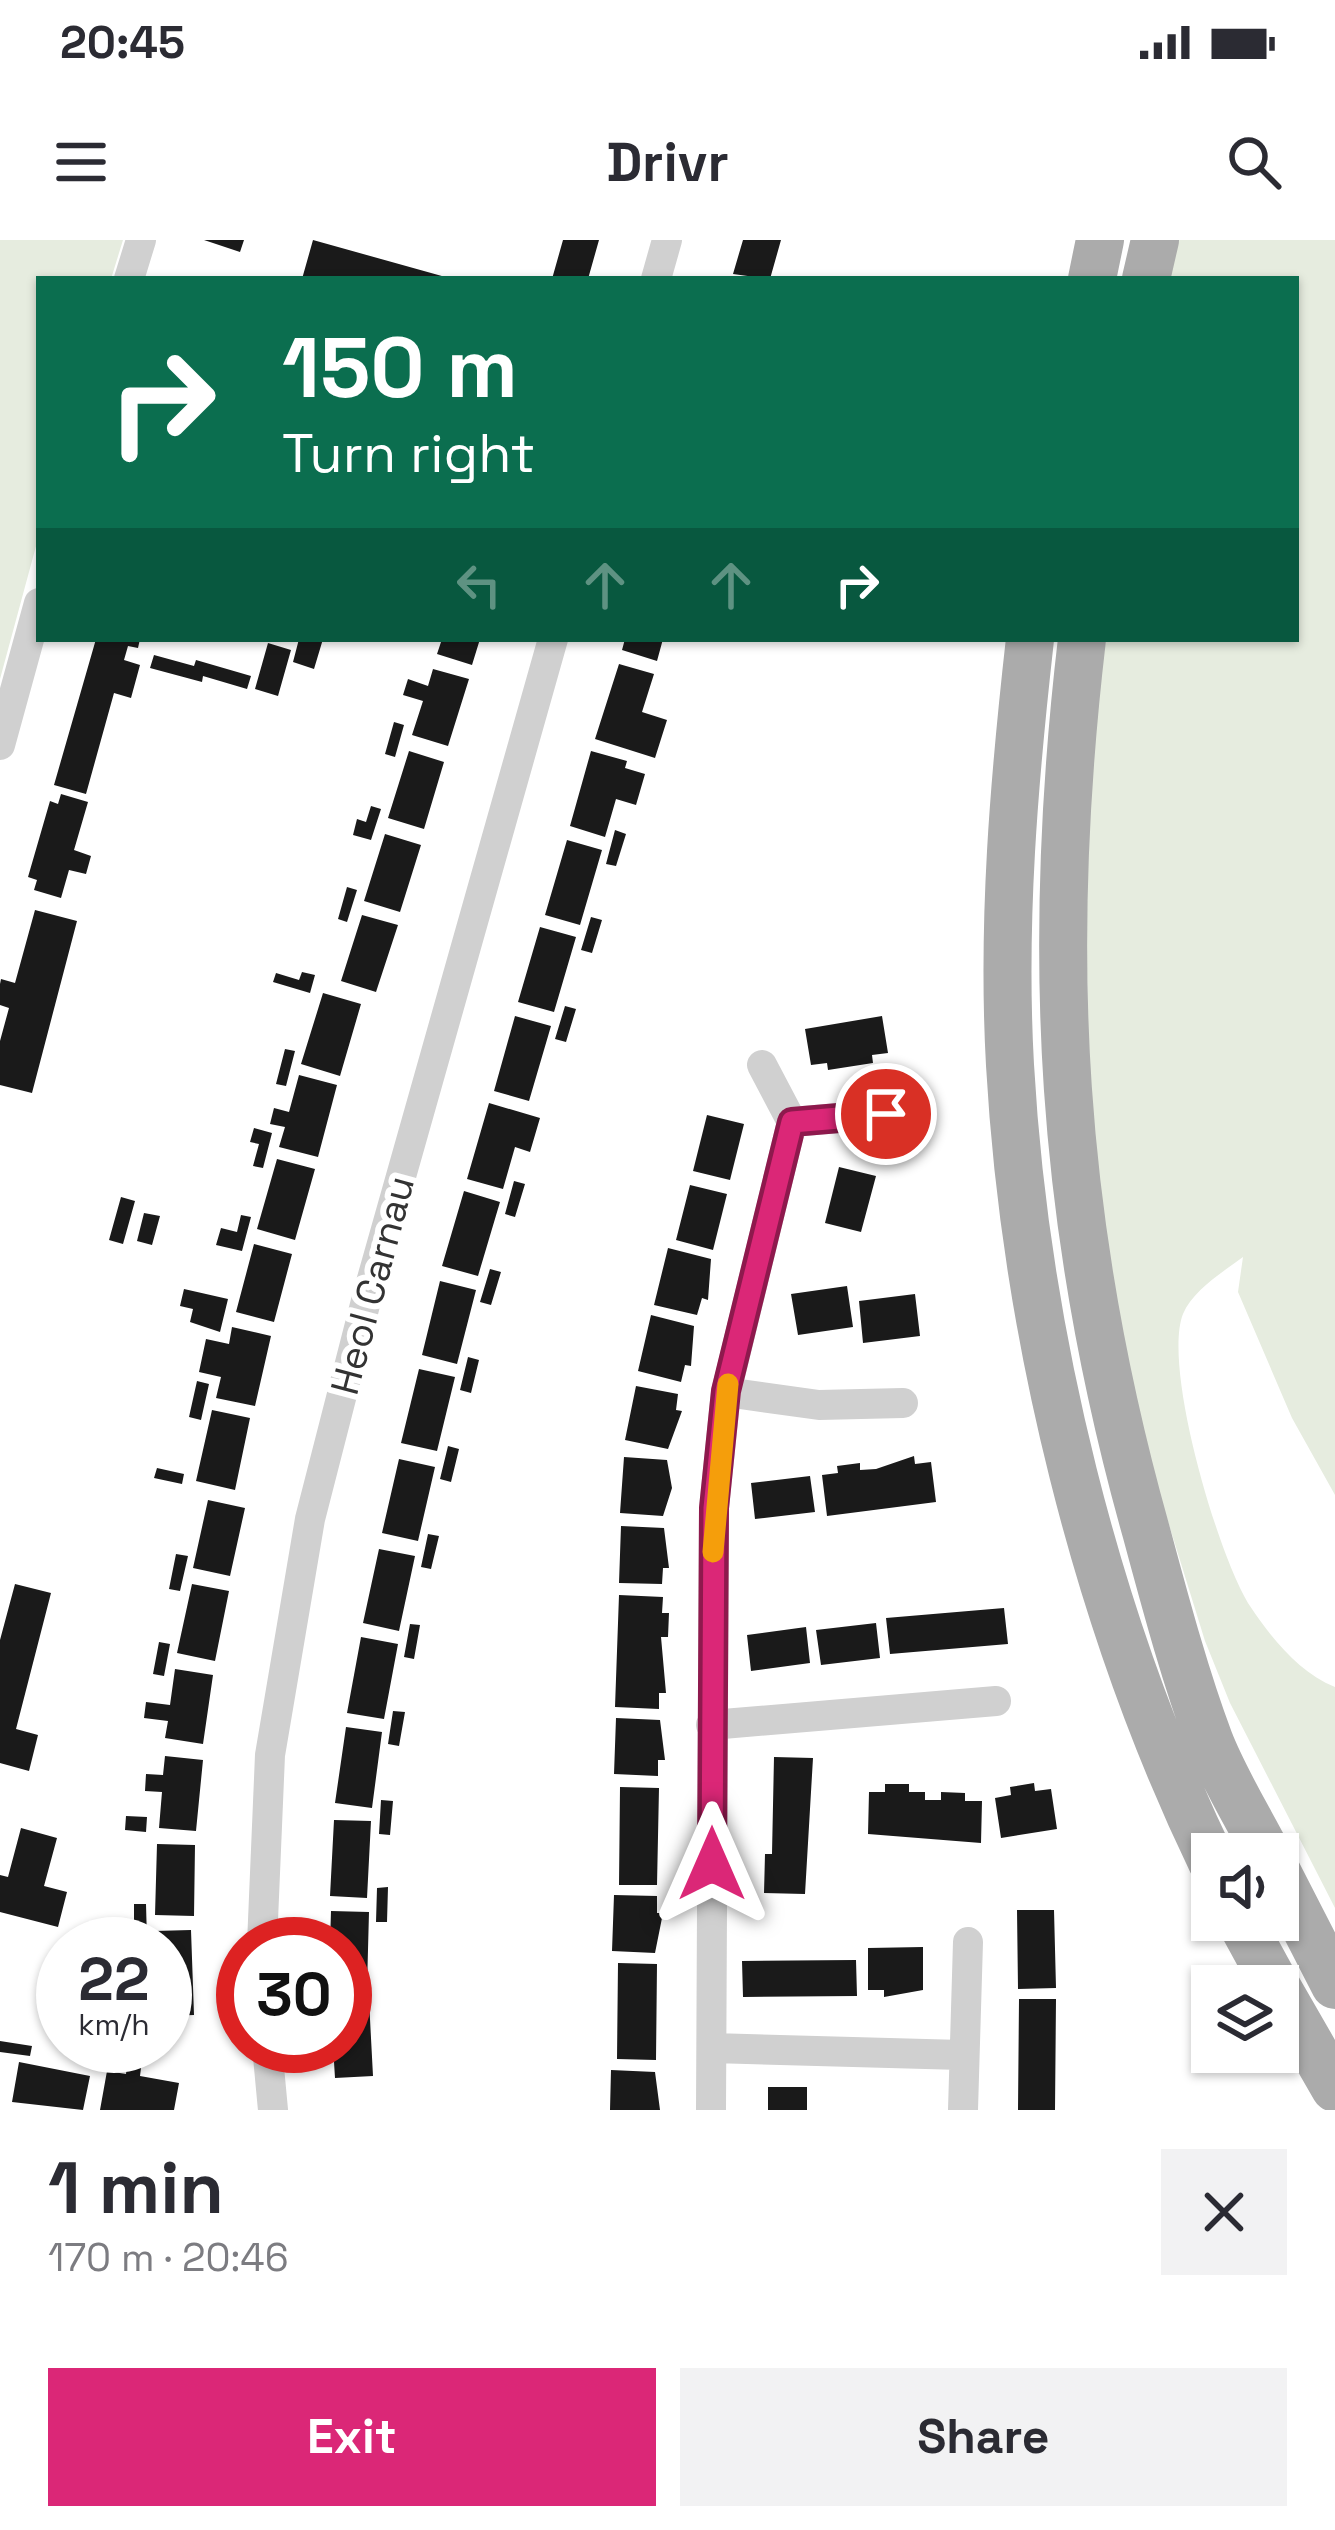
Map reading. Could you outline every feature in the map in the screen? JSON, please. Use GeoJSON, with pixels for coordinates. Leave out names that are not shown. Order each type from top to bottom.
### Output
{"type":"FeatureCollection","features":[{"type":"Feature","properties":{"kind":"main road"},"geometry":{"type":"LineString","coordinates":[[1093,276],[1100,240]]}},
{"type":"Feature","properties":{"kind":"main road"},"geometry":{"type":"LineString","coordinates":[[1147,276],[1155,240]]}},
{"type":"Feature","properties":{"kind":"main road"},"geometry":{"type":"LineString","coordinates":[[1030,642],[1013,790],[1008,936],[1010,1066],[1024,1202],[1046,1348],[1124,1646],[1198,1833]]}},
{"type":"Feature","properties":{"kind":"main road"},"geometry":{"type":"LineString","coordinates":[[1082,642],[1065,785],[1060,937],[1062,1070],[1075,1197],[1096,1331],[1160,1582],[1210,1743],[1257,1833]]}},
{"type":"Feature","properties":{"kind":"main road"},"geometry":{"type":"LineString","coordinates":[[1299,1915],[1335,1985]]}},
{"type":"Feature","properties":{"kind":"main road"},"geometry":{"type":"LineString","coordinates":[[1299,2025],[1335,2088]]}},
{"type":"Feature","properties":{"kind":"street"},"geometry":{"type":"LineString","coordinates":[[130,276],[141,240]]}},
{"type":"Feature","properties":{"kind":"street"},"geometry":{"type":"LineString","coordinates":[[657,276],[667,240]]}},
{"type":"Feature","properties":{"kind":"street"},"geometry":{"type":"LineString","coordinates":[[0,745],[36,614]]}},
{"type":"Feature","properties":{"kind":"street","name":"Heol Carnau"},"geometry":{"type":"LineString","coordinates":[[263,1917],[270,1755],[310,1519],[368,1293],[552,642]]}},
{"type":"Feature","properties":{"kind":"street"},"geometry":{"type":"LineString","coordinates":[[711,2110],[714,1508],[726,1391],[792,1122],[762,1065]]}},
{"type":"Feature","properties":{"kind":"street"},"geometry":{"type":"LineString","coordinates":[[792,1122],[886,1114]]}},
{"type":"Feature","properties":{"kind":"street"},"geometry":{"type":"LineString","coordinates":[[726,1391],[836,1391],[903,1403]]}},
{"type":"Feature","properties":{"kind":"street"},"geometry":{"type":"LineString","coordinates":[[711,1725],[996,1701]]}},
{"type":"Feature","properties":{"kind":"street"},"geometry":{"type":"LineString","coordinates":[[963,2110],[968,1942]]}},
{"type":"Feature","properties":{"kind":"street"},"geometry":{"type":"LineString","coordinates":[[712,2048],[962,2056]]}},
{"type":"Feature","properties":{"kind":"street"},"geometry":{"type":"LineString","coordinates":[[270,2073],[273,2110]]}},
{"type":"Feature","properties":{"kind":"shaded area"},"geometry":{"type":"Polygon","coordinates":[[[0,240],[123,240],[112,276],[36,276],[36,546],[0,679],[0,240]]]}},
{"type":"Feature","properties":{"kind":"shaded area"},"geometry":{"type":"Polygon","coordinates":[[[1175,240],[1335,240],[1335,1495],[1292,1418],[1238,1292],[1243,1257],[1194,1297],[1183,1314],[1179,1340],[1180,1375],[1197,1462],[1237,1582],[1287,1653],[1335,1687],[1335,1908],[1230,1703],[1205,1641],[1127,1389],[1090,1143],[1084,797],[1106,642],[1299,642],[1299,276],[1168,276],[1175,240]]]}},
{"type":"Feature","properties":{"kind":"building"},"geometry":{"type":"Polygon","coordinates":[[[204,240],[244,240],[240,252],[204,240]]]}},
{"type":"Feature","properties":{"kind":"building"},"geometry":{"type":"Polygon","coordinates":[[[313,240],[442,276],[303,276],[313,240]]]}},
{"type":"Feature","properties":{"kind":"building"},"geometry":{"type":"Polygon","coordinates":[[[563,240],[599,240],[589,276],[553,276],[563,240]]]}},
{"type":"Feature","properties":{"kind":"building"},"geometry":{"type":"Polygon","coordinates":[[[743,240],[781,240],[771,276],[733,274],[743,240]]]}},
{"type":"Feature","properties":{"kind":"building"},"geometry":{"type":"Polygon","coordinates":[[[95,642],[139,642],[138,648],[128,646],[124,660],[140,665],[131,698],[114,693],[86,794],[54,785],[95,642]]]}},
{"type":"Feature","properties":{"kind":"building"},"geometry":{"type":"Polygon","coordinates":[[[298,642],[322,642],[314,669],[293,662],[298,642]]]}},
{"type":"Feature","properties":{"kind":"building"},"geometry":{"type":"Polygon","coordinates":[[[441,642],[479,642],[472,665],[437,654],[441,642]]]}},
{"type":"Feature","properties":{"kind":"building"},"geometry":{"type":"Polygon","coordinates":[[[624,642],[662,642],[657,661],[622,650],[624,642]]]}},
{"type":"Feature","properties":{"kind":"building"},"geometry":{"type":"Polygon","coordinates":[[[268,643],[291,650],[278,696],[255,689],[268,643]]]}},
{"type":"Feature","properties":{"kind":"building"},"geometry":{"type":"Polygon","coordinates":[[[154,655],[194,666],[196,660],[251,676],[247,689],[203,676],[202,682],[150,668],[154,655]]]}},
{"type":"Feature","properties":{"kind":"building"},"geometry":{"type":"Polygon","coordinates":[[[619,664],[654,674],[642,712],[667,720],[655,758],[595,739],[619,664]]]}},
{"type":"Feature","properties":{"kind":"building"},"geometry":{"type":"Polygon","coordinates":[[[433,669],[469,679],[448,746],[412,735],[423,701],[403,695],[408,679],[428,686],[433,669]]]}},
{"type":"Feature","properties":{"kind":"building"},"geometry":{"type":"Polygon","coordinates":[[[394,722],[404,725],[395,757],[385,754],[394,722]]]}},
{"type":"Feature","properties":{"kind":"building"},"geometry":{"type":"Polygon","coordinates":[[[409,751],[444,762],[424,829],[388,818],[409,751]]]}},
{"type":"Feature","properties":{"kind":"building"},"geometry":{"type":"Polygon","coordinates":[[[591,751],[627,761],[625,768],[645,774],[636,805],[616,799],[605,837],[570,826],[591,751]]]}},
{"type":"Feature","properties":{"kind":"building"},"geometry":{"type":"Polygon","coordinates":[[[61,794],[88,802],[74,850],[91,856],[86,874],[69,870],[61,898],[34,890],[37,880],[28,877],[50,801],[58,804],[61,794]]]}},
{"type":"Feature","properties":{"kind":"building"},"geometry":{"type":"Polygon","coordinates":[[[371,806],[381,809],[371,840],[353,835],[357,819],[366,822],[371,806]]]}},
{"type":"Feature","properties":{"kind":"building"},"geometry":{"type":"Polygon","coordinates":[[[615,830],[626,834],[616,866],[606,864],[615,830]]]}},
{"type":"Feature","properties":{"kind":"building"},"geometry":{"type":"Polygon","coordinates":[[[385,834],[421,845],[400,912],[364,901],[385,834]]]}},
{"type":"Feature","properties":{"kind":"building"},"geometry":{"type":"Polygon","coordinates":[[[567,840],[602,850],[580,925],[545,915],[567,840]]]}},
{"type":"Feature","properties":{"kind":"building"},"geometry":{"type":"Polygon","coordinates":[[[347,887],[357,890],[347,922],[338,919],[347,887]]]}},
{"type":"Feature","properties":{"kind":"building"},"geometry":{"type":"Polygon","coordinates":[[[35,910],[77,921],[32,1093],[0,1085],[0,1041],[9,1008],[0,1005],[0,984],[1,979],[15,983],[35,910]]]}},
{"type":"Feature","properties":{"kind":"building"},"geometry":{"type":"Polygon","coordinates":[[[362,915],[398,925],[376,992],[341,981],[362,915]]]}},
{"type":"Feature","properties":{"kind":"building"},"geometry":{"type":"Polygon","coordinates":[[[591,917],[602,920],[592,953],[581,950],[591,917]]]}},
{"type":"Feature","properties":{"kind":"building"},"geometry":{"type":"Polygon","coordinates":[[[540,927],[576,937],[554,1012],[518,1002],[540,927]]]}},
{"type":"Feature","properties":{"kind":"building"},"geometry":{"type":"Polygon","coordinates":[[[302,972],[315,975],[310,993],[273,982],[276,973],[299,980],[302,972]]]}},
{"type":"Feature","properties":{"kind":"building"},"geometry":{"type":"Polygon","coordinates":[[[323,993],[361,1004],[340,1076],[301,1064],[323,993]]]}},
{"type":"Feature","properties":{"kind":"building"},"geometry":{"type":"Polygon","coordinates":[[[565,1006],[576,1009],[566,1042],[555,1039],[565,1006]]]}},
{"type":"Feature","properties":{"kind":"building"},"geometry":{"type":"Polygon","coordinates":[[[515,1016],[551,1026],[529,1101],[494,1091],[515,1016]]]}},
{"type":"Feature","properties":{"kind":"building"},"geometry":{"type":"Polygon","coordinates":[[[882,1016],[888,1053],[872,1055],[873,1063],[828,1070],[827,1063],[811,1065],[805,1029],[882,1016]]]}},
{"type":"Feature","properties":{"kind":"building"},"geometry":{"type":"Polygon","coordinates":[[[285,1049],[295,1051],[286,1086],[276,1084],[285,1049]]]}},
{"type":"Feature","properties":{"kind":"building"},"geometry":{"type":"Polygon","coordinates":[[[299,1075],[337,1085],[318,1157],[279,1147],[285,1127],[270,1124],[274,1108],[289,1112],[299,1075]]]}},
{"type":"Feature","properties":{"kind":"building"},"geometry":{"type":"Polygon","coordinates":[[[489,1103],[540,1118],[530,1152],[515,1147],[503,1189],[467,1179],[489,1103]]]}},
{"type":"Feature","properties":{"kind":"building"},"geometry":{"type":"Polygon","coordinates":[[[707,1115],[744,1124],[730,1180],[693,1171],[707,1115]]]}},
{"type":"Feature","properties":{"kind":"building"},"geometry":{"type":"Polygon","coordinates":[[[254,1128],[272,1133],[263,1168],[253,1166],[259,1144],[250,1142],[254,1128]]]}},
{"type":"Feature","properties":{"kind":"building"},"geometry":{"type":"Polygon","coordinates":[[[277,1159],[315,1169],[295,1240],[257,1229],[277,1159]]]}},
{"type":"Feature","properties":{"kind":"building"},"geometry":{"type":"Polygon","coordinates":[[[839,1167],[876,1176],[861,1232],[825,1223],[839,1167]]]}},
{"type":"Feature","properties":{"kind":"building"},"geometry":{"type":"Polygon","coordinates":[[[514,1181],[525,1184],[515,1217],[505,1214],[514,1181]]]}},
{"type":"Feature","properties":{"kind":"building"},"geometry":{"type":"Polygon","coordinates":[[[690,1185],[727,1194],[713,1250],[676,1240],[690,1185]]]}},
{"type":"Feature","properties":{"kind":"building"},"geometry":{"type":"Polygon","coordinates":[[[464,1191],[500,1202],[478,1276],[442,1266],[464,1191]]]}},
{"type":"Feature","properties":{"kind":"building"},"geometry":{"type":"Polygon","coordinates":[[[121,1197],[135,1201],[123,1244],[109,1240],[121,1197]]]}},
{"type":"Feature","properties":{"kind":"building"},"geometry":{"type":"Polygon","coordinates":[[[144,1213],[160,1216],[152,1245],[137,1241],[144,1213]]]}},
{"type":"Feature","properties":{"kind":"building"},"geometry":{"type":"Polygon","coordinates":[[[241,1215],[251,1217],[242,1251],[216,1245],[221,1228],[237,1232],[241,1215]]]}},
{"type":"Feature","properties":{"kind":"building"},"geometry":{"type":"Polygon","coordinates":[[[254,1244],[292,1254],[274,1322],[236,1312],[254,1244]]]}},
{"type":"Feature","properties":{"kind":"building"},"geometry":{"type":"Polygon","coordinates":[[[668,1248],[711,1259],[708,1300],[702,1298],[697,1315],[654,1305],[668,1248]]]}},
{"type":"Feature","properties":{"kind":"building"},"geometry":{"type":"Polygon","coordinates":[[[490,1269],[501,1272],[491,1305],[480,1302],[490,1269]]]}},
{"type":"Feature","properties":{"kind":"building"},"geometry":{"type":"Polygon","coordinates":[[[440,1281],[476,1290],[457,1364],[422,1355],[440,1281]]]}},
{"type":"Feature","properties":{"kind":"building"},"geometry":{"type":"Polygon","coordinates":[[[847,1286],[853,1327],[798,1335],[791,1294],[847,1286]]]}},
{"type":"Feature","properties":{"kind":"building"},"geometry":{"type":"Polygon","coordinates":[[[184,1289],[228,1299],[220,1332],[190,1322],[193,1309],[180,1306],[184,1289]]]}},
{"type":"Feature","properties":{"kind":"building"},"geometry":{"type":"Polygon","coordinates":[[[915,1294],[920,1336],[863,1343],[859,1301],[915,1294]]]}},
{"type":"Feature","properties":{"kind":"building"},"geometry":{"type":"Polygon","coordinates":[[[651,1315],[694,1326],[691,1366],[685,1365],[681,1382],[638,1371],[651,1315]]]}},
{"type":"Feature","properties":{"kind":"building"},"geometry":{"type":"Polygon","coordinates":[[[232,1327],[271,1336],[255,1406],[216,1398],[221,1377],[199,1372],[206,1339],[229,1344],[232,1327]]]}},
{"type":"Feature","properties":{"kind":"building"},"geometry":{"type":"Polygon","coordinates":[[[468,1357],[479,1360],[471,1393],[460,1390],[468,1357]]]}},
{"type":"Feature","properties":{"kind":"building"},"geometry":{"type":"Polygon","coordinates":[[[419,1369],[455,1377],[437,1451],[401,1443],[419,1369]]]}},
{"type":"Feature","properties":{"kind":"building"},"geometry":{"type":"Polygon","coordinates":[[[197,1381],[209,1384],[201,1420],[189,1417],[197,1381]]]}},
{"type":"Feature","properties":{"kind":"building"},"geometry":{"type":"Polygon","coordinates":[[[636,1386],[678,1394],[676,1410],[682,1411],[668,1449],[625,1440],[636,1386]]]}},
{"type":"Feature","properties":{"kind":"building"},"geometry":{"type":"Polygon","coordinates":[[[212,1410],[250,1418],[235,1490],[196,1481],[212,1410]]]}},
{"type":"Feature","properties":{"kind":"building"},"geometry":{"type":"Polygon","coordinates":[[[448,1446],[459,1449],[451,1482],[440,1479],[448,1446]]]}},
{"type":"Feature","properties":{"kind":"building"},"geometry":{"type":"Polygon","coordinates":[[[914,1456],[915,1464],[931,1462],[936,1502],[827,1516],[822,1475],[838,1473],[837,1466],[860,1463],[860,1470],[876,1469],[914,1456]]]}},
{"type":"Feature","properties":{"kind":"building"},"geometry":{"type":"Polygon","coordinates":[[[624,1457],[667,1460],[672,1488],[663,1516],[620,1513],[624,1457]]]}},
{"type":"Feature","properties":{"kind":"building"},"geometry":{"type":"Polygon","coordinates":[[[399,1459],[435,1467],[418,1541],[382,1533],[399,1459]]]}},
{"type":"Feature","properties":{"kind":"building"},"geometry":{"type":"Polygon","coordinates":[[[157,1468],[184,1474],[182,1484],[154,1478],[157,1468]]]}},
{"type":"Feature","properties":{"kind":"building"},"geometry":{"type":"Polygon","coordinates":[[[810,1476],[815,1512],[755,1519],[751,1483],[810,1476]]]}},
{"type":"Feature","properties":{"kind":"building"},"geometry":{"type":"Polygon","coordinates":[[[208,1500],[245,1508],[230,1576],[193,1568],[208,1500]]]}},
{"type":"Feature","properties":{"kind":"building"},"geometry":{"type":"Polygon","coordinates":[[[621,1526],[664,1528],[669,1568],[663,1568],[662,1584],[619,1583],[621,1526]]]}},
{"type":"Feature","properties":{"kind":"building"},"geometry":{"type":"Polygon","coordinates":[[[428,1534],[439,1536],[431,1569],[421,1567],[428,1534]]]}},
{"type":"Feature","properties":{"kind":"building"},"geometry":{"type":"Polygon","coordinates":[[[379,1549],[415,1556],[399,1631],[363,1623],[379,1549]]]}},
{"type":"Feature","properties":{"kind":"building"},"geometry":{"type":"Polygon","coordinates":[[[176,1554],[188,1556],[180,1591],[169,1589],[176,1554]]]}},
{"type":"Feature","properties":{"kind":"building"},"geometry":{"type":"Polygon","coordinates":[[[15,1584],[51,1593],[16,1729],[38,1735],[29,1771],[0,1763],[0,1640],[15,1584]]]}},
{"type":"Feature","properties":{"kind":"building"},"geometry":{"type":"Polygon","coordinates":[[[192,1584],[229,1591],[215,1661],[177,1653],[192,1584]]]}},
{"type":"Feature","properties":{"kind":"building"},"geometry":{"type":"Polygon","coordinates":[[[619,1595],[663,1597],[662,1613],[669,1613],[668,1637],[661,1637],[666,1693],[659,1693],[659,1709],[615,1707],[619,1595]]]}},
{"type":"Feature","properties":{"kind":"building"},"geometry":{"type":"Polygon","coordinates":[[[1004,1608],[1008,1644],[890,1654],[886,1618],[1004,1608]]]}},
{"type":"Feature","properties":{"kind":"building"},"geometry":{"type":"Polygon","coordinates":[[[876,1623],[880,1658],[821,1665],[816,1630],[876,1623]]]}},
{"type":"Feature","properties":{"kind":"building"},"geometry":{"type":"Polygon","coordinates":[[[410,1624],[420,1625],[414,1659],[404,1657],[410,1624]]]}},
{"type":"Feature","properties":{"kind":"building"},"geometry":{"type":"Polygon","coordinates":[[[806,1627],[810,1663],[751,1671],[747,1635],[806,1627]]]}},
{"type":"Feature","properties":{"kind":"building"},"geometry":{"type":"Polygon","coordinates":[[[361,1637],[398,1644],[384,1719],[347,1713],[361,1637]]]}},
{"type":"Feature","properties":{"kind":"building"},"geometry":{"type":"Polygon","coordinates":[[[159,1642],[170,1644],[164,1676],[153,1674],[159,1642]]]}},
{"type":"Feature","properties":{"kind":"building"},"geometry":{"type":"Polygon","coordinates":[[[175,1669],[213,1675],[203,1744],[165,1738],[168,1721],[144,1718],[146,1702],[170,1705],[175,1669]]]}},
{"type":"Feature","properties":{"kind":"building"},"geometry":{"type":"Polygon","coordinates":[[[393,1711],[405,1712],[399,1746],[388,1744],[393,1711]]]}},
{"type":"Feature","properties":{"kind":"building"},"geometry":{"type":"Polygon","coordinates":[[[616,1718],[660,1720],[665,1760],[658,1760],[658,1776],[614,1774],[616,1718]]]}},
{"type":"Feature","properties":{"kind":"building"},"geometry":{"type":"Polygon","coordinates":[[[346,1727],[382,1732],[372,1808],[335,1803],[346,1727]]]}},
{"type":"Feature","properties":{"kind":"building"},"geometry":{"type":"Polygon","coordinates":[[[165,1756],[203,1760],[196,1831],[159,1828],[162,1792],[145,1791],[146,1774],[163,1775],[165,1756]]]}},
{"type":"Feature","properties":{"kind":"building"},"geometry":{"type":"Polygon","coordinates":[[[774,1757],[813,1758],[805,1894],[764,1893],[765,1854],[772,1854],[774,1757]]]}},
{"type":"Feature","properties":{"kind":"building"},"geometry":{"type":"Polygon","coordinates":[[[1034,1783],[1035,1791],[1051,1789],[1057,1829],[1001,1838],[995,1798],[1011,1795],[1010,1787],[1034,1783]]]}},
{"type":"Feature","properties":{"kind":"building"},"geometry":{"type":"Polygon","coordinates":[[[885,1784],[909,1784],[909,1792],[925,1792],[925,1800],[941,1800],[941,1792],[965,1793],[965,1801],[982,1801],[981,1843],[868,1834],[869,1792],[885,1792],[885,1784]]]}},
{"type":"Feature","properties":{"kind":"building"},"geometry":{"type":"Polygon","coordinates":[[[620,1787],[659,1788],[657,1885],[619,1885],[620,1787]]]}},
{"type":"Feature","properties":{"kind":"building"},"geometry":{"type":"Polygon","coordinates":[[[381,1800],[393,1801],[390,1835],[379,1834],[381,1800]]]}},
{"type":"Feature","properties":{"kind":"building"},"geometry":{"type":"Polygon","coordinates":[[[126,1816],[147,1817],[146,1832],[125,1830],[126,1816]]]}},
{"type":"Feature","properties":{"kind":"building"},"geometry":{"type":"Polygon","coordinates":[[[334,1820],[371,1821],[367,1898],[330,1896],[334,1820]]]}},
{"type":"Feature","properties":{"kind":"building"},"geometry":{"type":"Polygon","coordinates":[[[21,1828],[57,1838],[44,1886],[67,1892],[61,1917],[36,1917],[36,1921],[0,1912],[0,1875],[8,1877],[21,1828]]]}},
{"type":"Feature","properties":{"kind":"building"},"geometry":{"type":"Polygon","coordinates":[[[157,1844],[195,1845],[194,1916],[155,1915],[157,1844]]]}},
{"type":"Feature","properties":{"kind":"building"},"geometry":{"type":"Polygon","coordinates":[[[388,1887],[387,1922],[376,1922],[377,1888],[388,1887]]]}},
{"type":"Feature","properties":{"kind":"building"},"geometry":{"type":"Polygon","coordinates":[[[614,1895],[657,1896],[657,1913],[663,1913],[655,1953],[612,1951],[614,1895]]]}},
{"type":"Feature","properties":{"kind":"building"},"geometry":{"type":"Polygon","coordinates":[[[134,1904],[146,1904],[146,1917],[134,1917],[134,1904]]]}},
{"type":"Feature","properties":{"kind":"building"},"geometry":{"type":"Polygon","coordinates":[[[1017,1910],[1054,1910],[1056,1988],[1018,1989],[1017,1910]]]}},
{"type":"Feature","properties":{"kind":"building"},"geometry":{"type":"Polygon","coordinates":[[[331,1911],[369,1912],[369,1917],[331,1917],[331,1911]]]}},
{"type":"Feature","properties":{"kind":"building"},"geometry":{"type":"Polygon","coordinates":[[[923,1947],[923,1990],[884,1997],[884,1990],[868,1990],[868,1948],[923,1947]]]}},
{"type":"Feature","properties":{"kind":"building"},"geometry":{"type":"Polygon","coordinates":[[[856,1960],[857,1996],[743,1997],[742,1961],[856,1960]]]}},
{"type":"Feature","properties":{"kind":"building"},"geometry":{"type":"Polygon","coordinates":[[[618,1963],[657,1964],[656,2060],[617,2059],[618,1963]]]}},
{"type":"Feature","properties":{"kind":"building"},"geometry":{"type":"Polygon","coordinates":[[[1019,1999],[1056,1999],[1055,2110],[1018,2110],[1019,1999]]]}},
{"type":"Feature","properties":{"kind":"building"},"geometry":{"type":"Polygon","coordinates":[[[0,2041],[32,2046],[30,2056],[0,2052],[0,2041]]]}},
{"type":"Feature","properties":{"kind":"building"},"geometry":{"type":"Polygon","coordinates":[[[372,2057],[373,2076],[335,2078],[335,2073],[372,2073],[372,2057]]]}},
{"type":"Feature","properties":{"kind":"building"},"geometry":{"type":"Polygon","coordinates":[[[19,2062],[36,2065],[36,2073],[90,2076],[83,2110],[12,2102],[19,2062]]]}},
{"type":"Feature","properties":{"kind":"building"},"geometry":{"type":"Polygon","coordinates":[[[611,2070],[655,2072],[660,2110],[610,2110],[611,2070]]]}},
{"type":"Feature","properties":{"kind":"building"},"geometry":{"type":"Polygon","coordinates":[[[107,2073],[179,2083],[174,2110],[100,2110],[107,2073]]]}},
{"type":"Feature","properties":{"kind":"building"},"geometry":{"type":"Polygon","coordinates":[[[768,2087],[807,2087],[807,2110],[768,2110],[768,2087]]]}},
{"type":"Feature","properties":{"kind":"slow traffic"},"geometry":{"type":"LineString","coordinates":[[713,1552],[728,1384]]}},
{"type":"Feature","properties":{"kind":"route"},"geometry":{"type":"LineString","coordinates":[[712,1864],[714,1508],[726,1391],[792,1122],[886,1114]]}}]}
